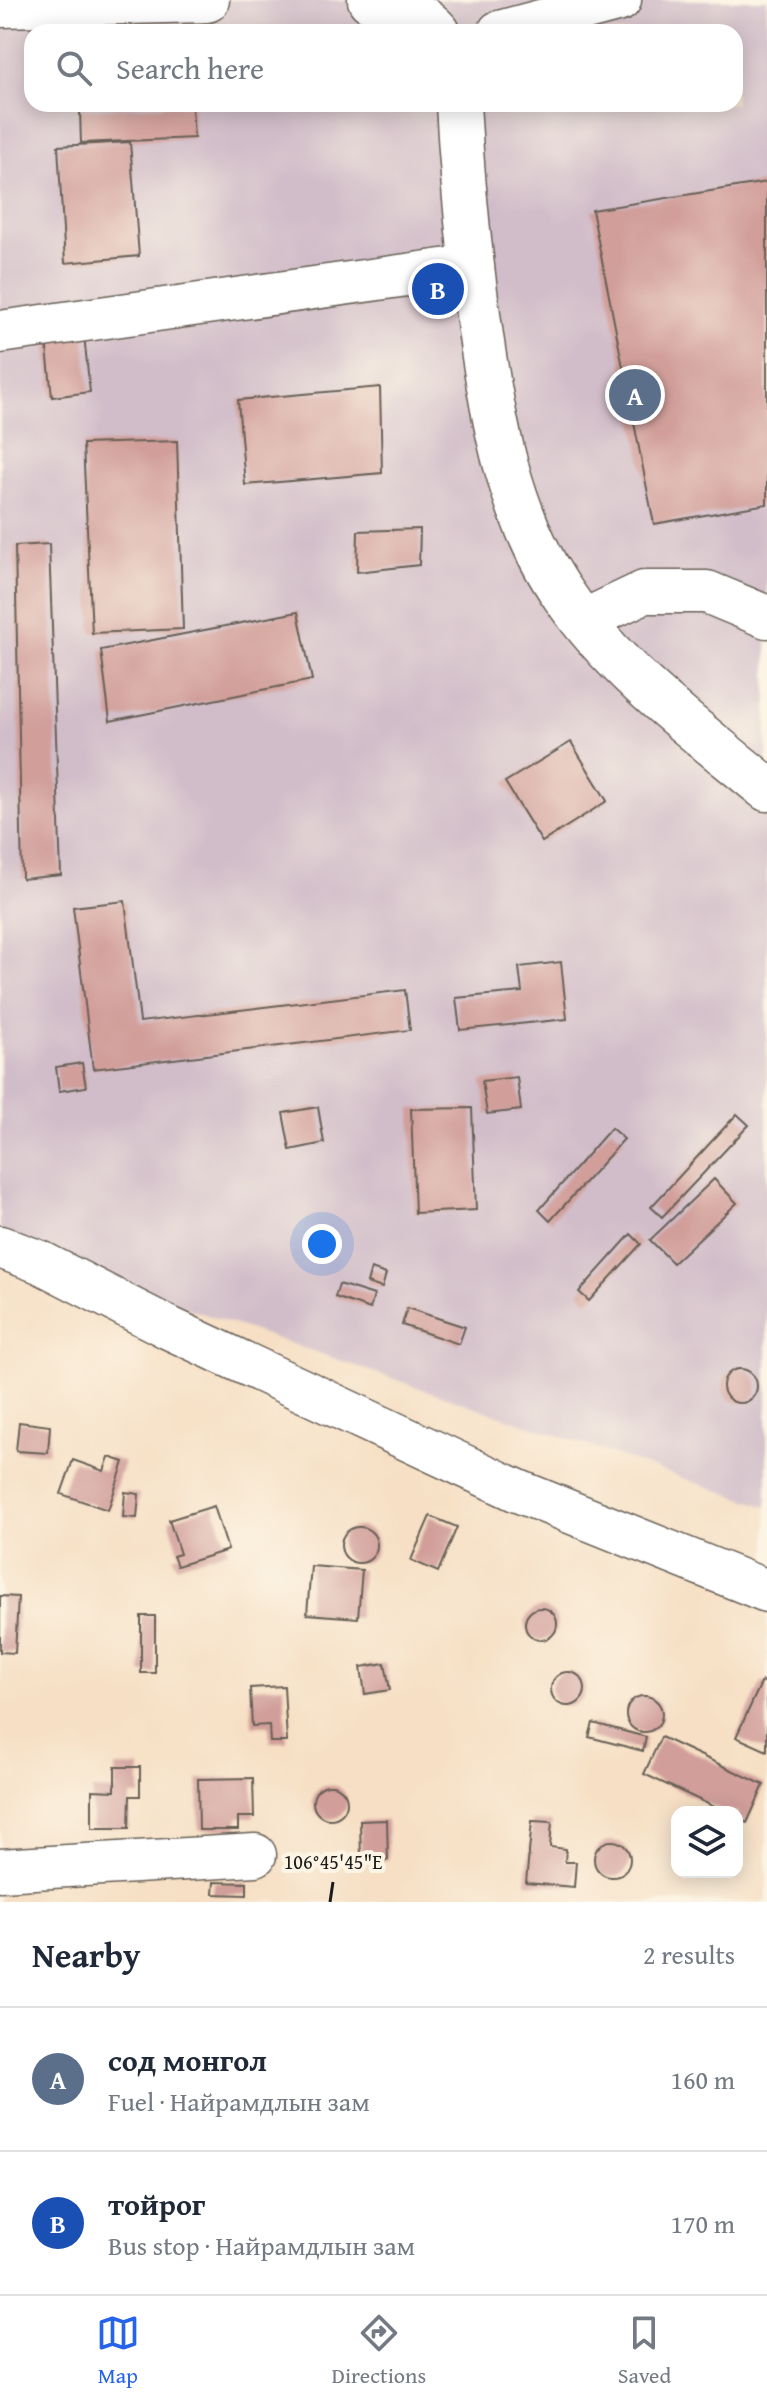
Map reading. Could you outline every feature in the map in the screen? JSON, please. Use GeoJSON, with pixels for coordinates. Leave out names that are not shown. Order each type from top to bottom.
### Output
{"type":"FeatureCollection","features":[{"type":"Feature","properties":{"kind":"main road"},"geometry":{"type":"LineString","coordinates":[[0,5],[207,0]]}},
{"type":"Feature","properties":{"kind":"main road"},"geometry":{"type":"LineString","coordinates":[[379,2],[419,15],[429,24]]}},
{"type":"Feature","properties":{"kind":"main road"},"geometry":{"type":"LineString","coordinates":[[459,112],[471,266],[498,439],[528,527],[547,569],[583,621],[630,673],[767,789]]}},
{"type":"Feature","properties":{"kind":"street"},"geometry":{"type":"LineString","coordinates":[[529,24],[620,0]]}},
{"type":"Feature","properties":{"kind":"street"},"geometry":{"type":"LineString","coordinates":[[0,332],[471,266]]}},
{"type":"Feature","properties":{"kind":"street"},"geometry":{"type":"LineString","coordinates":[[583,621],[644,592],[707,592],[767,617]]}},
{"type":"Feature","properties":{"kind":"street"},"geometry":{"type":"LineString","coordinates":[[0,1247],[40,1262],[169,1328],[518,1491],[767,1591]]}},
{"type":"Feature","properties":{"kind":"street"},"geometry":{"type":"LineString","coordinates":[[0,1870],[255,1855]]}},
{"type":"Feature","properties":{"kind":"shaded area"},"geometry":{"type":"Polygon","coordinates":[[[0,0],[767,0],[767,1507],[0,1244],[0,0]]]}},
{"type":"Feature","properties":{"kind":"building"},"geometry":{"type":"Polygon","coordinates":[[[80,112],[192,112],[194,138],[81,143],[80,112]]]}},
{"type":"Feature","properties":{"kind":"building"},"geometry":{"type":"Polygon","coordinates":[[[130,142],[139,256],[65,263],[58,146],[130,142]]]}},
{"type":"Feature","properties":{"kind":"building"},"geometry":{"type":"Polygon","coordinates":[[[767,182],[767,504],[654,524],[592,210],[767,182]]]}},
{"type":"Feature","properties":{"kind":"building"},"geometry":{"type":"Polygon","coordinates":[[[84,335],[90,392],[52,397],[46,338],[84,335]]]}},
{"type":"Feature","properties":{"kind":"building"},"geometry":{"type":"Polygon","coordinates":[[[380,387],[382,473],[245,485],[238,400],[380,387]]]}},
{"type":"Feature","properties":{"kind":"building"},"geometry":{"type":"Polygon","coordinates":[[[177,441],[183,629],[92,633],[83,444],[177,441]]]}},
{"type":"Feature","properties":{"kind":"building"},"geometry":{"type":"Polygon","coordinates":[[[420,529],[419,565],[357,572],[358,531],[420,529]]]}},
{"type":"Feature","properties":{"kind":"building"},"geometry":{"type":"Polygon","coordinates":[[[49,544],[61,875],[22,879],[15,546],[49,544]]]}},
{"type":"Feature","properties":{"kind":"building"},"geometry":{"type":"Polygon","coordinates":[[[298,612],[312,680],[110,721],[101,650],[298,612]]]}},
{"type":"Feature","properties":{"kind":"building"},"geometry":{"type":"Polygon","coordinates":[[[571,742],[607,801],[542,842],[505,782],[571,742]]]}},
{"type":"Feature","properties":{"kind":"building"},"geometry":{"type":"Polygon","coordinates":[[[125,901],[140,1022],[405,990],[410,1030],[93,1069],[73,907],[125,901]]]}},
{"type":"Feature","properties":{"kind":"building"},"geometry":{"type":"Polygon","coordinates":[[[561,962],[567,1019],[460,1030],[456,998],[522,992],[519,967],[561,962]]]}},
{"type":"Feature","properties":{"kind":"building"},"geometry":{"type":"Polygon","coordinates":[[[82,1063],[86,1087],[59,1091],[56,1067],[82,1063]]]}},
{"type":"Feature","properties":{"kind":"building"},"geometry":{"type":"Polygon","coordinates":[[[517,1077],[521,1110],[487,1114],[482,1081],[517,1077]]]}},
{"type":"Feature","properties":{"kind":"building"},"geometry":{"type":"Polygon","coordinates":[[[318,1107],[324,1143],[290,1150],[283,1113],[318,1107]]]}},
{"type":"Feature","properties":{"kind":"building"},"geometry":{"type":"Polygon","coordinates":[[[472,1108],[476,1210],[415,1213],[411,1109],[472,1108]]]}},
{"type":"Feature","properties":{"kind":"building"},"geometry":{"type":"Polygon","coordinates":[[[737,1114],[749,1125],[662,1217],[651,1207],[737,1114]]]}},
{"type":"Feature","properties":{"kind":"building"},"geometry":{"type":"Polygon","coordinates":[[[611,1128],[624,1139],[550,1221],[539,1210],[611,1128]]]}},
{"type":"Feature","properties":{"kind":"building"},"geometry":{"type":"Polygon","coordinates":[[[714,1179],[737,1203],[673,1263],[650,1240],[714,1179]]]}},
{"type":"Feature","properties":{"kind":"building"},"geometry":{"type":"Polygon","coordinates":[[[631,1234],[641,1244],[589,1301],[579,1292],[631,1234]]]}},
{"type":"Feature","properties":{"kind":"building"},"geometry":{"type":"Polygon","coordinates":[[[371,1269],[386,1274],[382,1288],[367,1283],[371,1269]]]}},
{"type":"Feature","properties":{"kind":"building"},"geometry":{"type":"Polygon","coordinates":[[[339,1284],[374,1295],[370,1309],[335,1297],[339,1284]]]}},
{"type":"Feature","properties":{"kind":"building"},"geometry":{"type":"Polygon","coordinates":[[[407,1308],[465,1327],[459,1344],[402,1325],[407,1308]]]}},
{"type":"Feature","properties":{"kind":"building"},"geometry":{"type":"Polygon","coordinates":[[[740,1369],[752,1374],[757,1386],[752,1398],[740,1403],[728,1398],[723,1386],[728,1374],[740,1369]]]}},
{"type":"Feature","properties":{"kind":"building"},"geometry":{"type":"Polygon","coordinates":[[[19,1422],[50,1426],[48,1453],[16,1451],[19,1422]]]}},
{"type":"Feature","properties":{"kind":"building"},"geometry":{"type":"Polygon","coordinates":[[[109,1457],[124,1462],[108,1510],[61,1494],[73,1460],[104,1471],[109,1457]]]}},
{"type":"Feature","properties":{"kind":"building"},"geometry":{"type":"Polygon","coordinates":[[[125,1492],[139,1494],[137,1518],[123,1517],[125,1492]]]}},
{"type":"Feature","properties":{"kind":"building"},"geometry":{"type":"Polygon","coordinates":[[[214,1506],[228,1550],[177,1566],[173,1556],[180,1554],[169,1520],[214,1506]]]}},
{"type":"Feature","properties":{"kind":"building"},"geometry":{"type":"Polygon","coordinates":[[[430,1516],[457,1527],[438,1572],[411,1560],[430,1516]]]}},
{"type":"Feature","properties":{"kind":"building"},"geometry":{"type":"Polygon","coordinates":[[[359,1527],[372,1532],[377,1545],[372,1558],[359,1563],[346,1558],[341,1545],[346,1532],[359,1527]]]}},
{"type":"Feature","properties":{"kind":"building"},"geometry":{"type":"Polygon","coordinates":[[[311,1566],[362,1570],[358,1618],[307,1614],[311,1566]]]}},
{"type":"Feature","properties":{"kind":"building"},"geometry":{"type":"Polygon","coordinates":[[[0,1596],[18,1597],[15,1653],[0,1652],[0,1596]]]}},
{"type":"Feature","properties":{"kind":"building"},"geometry":{"type":"Polygon","coordinates":[[[541,1608],[552,1613],[557,1624],[552,1635],[541,1640],[530,1635],[525,1624],[530,1613],[541,1608]]]}},
{"type":"Feature","properties":{"kind":"building"},"geometry":{"type":"Polygon","coordinates":[[[141,1616],[155,1616],[155,1673],[141,1673],[141,1616]]]}},
{"type":"Feature","properties":{"kind":"building"},"geometry":{"type":"Polygon","coordinates":[[[385,1663],[390,1690],[365,1694],[361,1667],[385,1663]]]}},
{"type":"Feature","properties":{"kind":"building"},"geometry":{"type":"Polygon","coordinates":[[[568,1672],[580,1677],[585,1689],[580,1701],[568,1706],[556,1701],[551,1689],[556,1677],[568,1672]]]}},
{"type":"Feature","properties":{"kind":"building"},"geometry":{"type":"Polygon","coordinates":[[[762,1681],[767,1684],[767,1751],[736,1737],[762,1681]]]}},
{"type":"Feature","properties":{"kind":"building"},"geometry":{"type":"Polygon","coordinates":[[[284,1686],[287,1742],[270,1742],[269,1725],[252,1726],[250,1688],[284,1686]]]}},
{"type":"Feature","properties":{"kind":"building"},"geometry":{"type":"Polygon","coordinates":[[[644,1696],[657,1701],[662,1714],[657,1727],[644,1732],[631,1727],[626,1714],[631,1701],[644,1696]]]}},
{"type":"Feature","properties":{"kind":"building"},"geometry":{"type":"Polygon","coordinates":[[[593,1723],[646,1737],[643,1751],[589,1737],[593,1723]]]}},
{"type":"Feature","properties":{"kind":"building"},"geometry":{"type":"Polygon","coordinates":[[[661,1737],[764,1785],[747,1823],[743,1821],[743,1806],[712,1806],[644,1774],[661,1737]]]}},
{"type":"Feature","properties":{"kind":"building"},"geometry":{"type":"Polygon","coordinates":[[[115,1767],[140,1767],[140,1796],[130,1796],[129,1828],[92,1828],[92,1790],[115,1791],[115,1767]]]}},
{"type":"Feature","properties":{"kind":"building"},"geometry":{"type":"Polygon","coordinates":[[[253,1778],[254,1817],[238,1817],[238,1830],[199,1830],[198,1779],[253,1778]]]}},
{"type":"Feature","properties":{"kind":"building"},"geometry":{"type":"Polygon","coordinates":[[[330,1785],[342,1790],[347,1802],[342,1814],[330,1819],[318,1814],[313,1802],[318,1790],[330,1785]]]}},
{"type":"Feature","properties":{"kind":"building"},"geometry":{"type":"Polygon","coordinates":[[[387,1820],[388,1860],[361,1860],[360,1821],[387,1820]]]}},
{"type":"Feature","properties":{"kind":"building"},"geometry":{"type":"Polygon","coordinates":[[[532,1821],[552,1822],[550,1847],[566,1849],[565,1862],[576,1862],[574,1887],[526,1883],[532,1821]]]}},
{"type":"Feature","properties":{"kind":"building"},"geometry":{"type":"Polygon","coordinates":[[[612,1841],[625,1846],[630,1859],[625,1872],[612,1877],[599,1872],[594,1859],[599,1846],[612,1841]]]}},
{"type":"Feature","properties":{"kind":"building"},"geometry":{"type":"Polygon","coordinates":[[[214,1882],[247,1883],[247,1895],[213,1894],[214,1882]]]}},
{"type":"Feature","properties":{"kind":"place","name":"тойрог"},"geometry":{"type":"Point","coordinates":[438,289]}},
{"type":"Feature","properties":{"kind":"place","name":"сод монгол"},"geometry":{"type":"Point","coordinates":[635,395]}}]}
